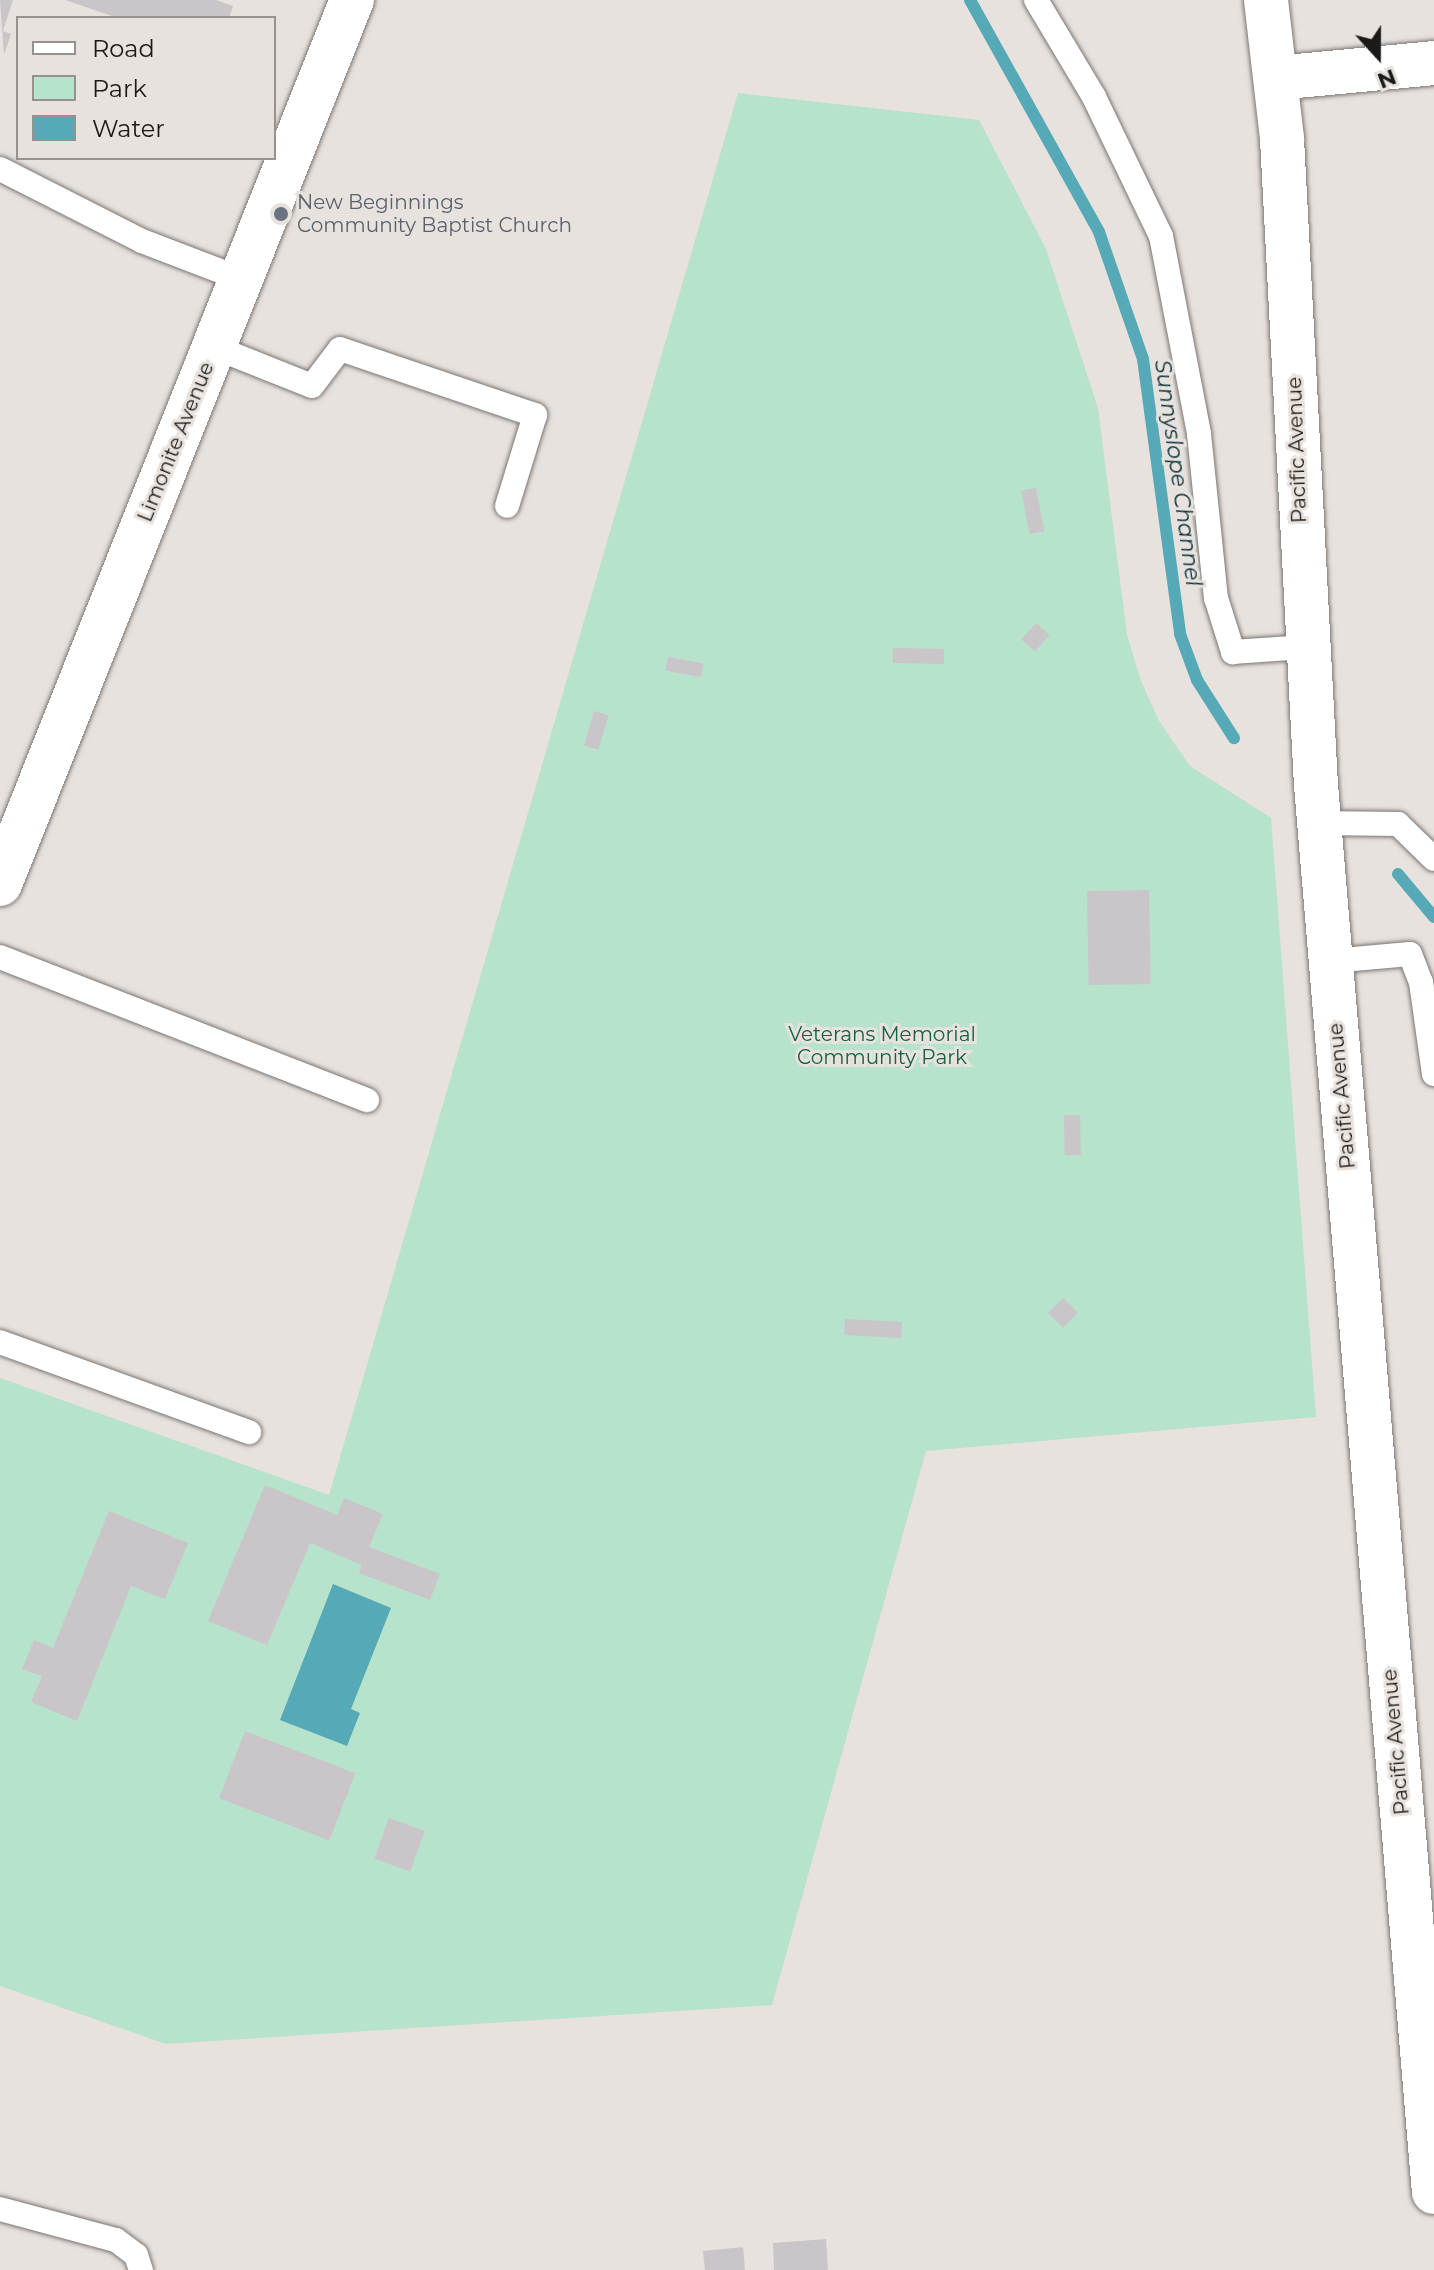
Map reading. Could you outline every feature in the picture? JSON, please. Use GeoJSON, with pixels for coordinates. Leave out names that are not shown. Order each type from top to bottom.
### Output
{"type":"FeatureCollection","features":[{"type":"Feature","properties":{"kind":"street","name":"Pacific Avenue"},"geometry":{"type":"LineString","coordinates":[[1266,0],[1276,78],[1307,647],[1320,823],[1434,2192]]}},
{"type":"Feature","properties":{"kind":"street","name":"Limonite Avenue"},"geometry":{"type":"LineString","coordinates":[[0,884],[241,279],[345,2]]}},
{"type":"Feature","properties":{"kind":"street"},"geometry":{"type":"LineString","coordinates":[[1276,78],[1434,63]]}},
{"type":"Feature","properties":{"kind":"lane"},"geometry":{"type":"LineString","coordinates":[[1036,0],[1094,97],[1161,236],[1199,434],[1216,598],[1233,652],[1307,647]]}},
{"type":"Feature","properties":{"kind":"lane"},"geometry":{"type":"LineString","coordinates":[[0,169],[142,241],[241,279]]}},
{"type":"Feature","properties":{"kind":"lane"},"geometry":{"type":"LineString","coordinates":[[214,347],[312,386],[340,349],[535,415],[507,506]]}},
{"type":"Feature","properties":{"kind":"lane"},"geometry":{"type":"LineString","coordinates":[[1320,823],[1398,824],[1434,859]]}},
{"type":"Feature","properties":{"kind":"lane"},"geometry":{"type":"LineString","coordinates":[[1331,961],[1410,954],[1421,982],[1434,1074]]}},
{"type":"Feature","properties":{"kind":"lane"},"geometry":{"type":"LineString","coordinates":[[0,957],[367,1100]]}},
{"type":"Feature","properties":{"kind":"lane"},"geometry":{"type":"LineString","coordinates":[[0,1342],[249,1432]]}},
{"type":"Feature","properties":{"kind":"lane"},"geometry":{"type":"LineString","coordinates":[[0,2209],[116,2240],[136,2255],[141,2270]]}},
{"type":"Feature","properties":{"kind":"green space","name":"Veterans Memorial Community Park"},"geometry":{"type":"Polygon","coordinates":[[[738,93],[979,120],[1046,249],[1098,408],[1127,635],[1141,681],[1159,721],[1190,766],[1271,818],[1316,1417],[926,1451],[772,2005],[166,2044],[0,1986],[0,1378],[329,1495],[738,93]]]}},
{"type":"Feature","properties":{"kind":"water"},"geometry":{"type":"Polygon","coordinates":[[[333,1584],[391,1608],[351,1709],[360,1713],[347,1746],[280,1720],[333,1584]]]}},
{"type":"Feature","properties":{"kind":"building"},"geometry":{"type":"Polygon","coordinates":[[[0,0],[13,0],[3,31],[11,34],[4,55],[0,0]]]}},
{"type":"Feature","properties":{"kind":"building"},"geometry":{"type":"Polygon","coordinates":[[[65,0],[216,0],[233,6],[230,16],[112,16],[65,0]]]}},
{"type":"Feature","properties":{"kind":"building"},"geometry":{"type":"Polygon","coordinates":[[[1036,488],[1044,531],[1030,534],[1021,491],[1036,488]]]}},
{"type":"Feature","properties":{"kind":"building"},"geometry":{"type":"Polygon","coordinates":[[[1036,623],[1050,635],[1035,651],[1022,640],[1036,623]]]}},
{"type":"Feature","properties":{"kind":"building"},"geometry":{"type":"Polygon","coordinates":[[[893,648],[944,649],[944,664],[893,663],[893,648]]]}},
{"type":"Feature","properties":{"kind":"building"},"geometry":{"type":"Polygon","coordinates":[[[668,657],[703,663],[701,677],[666,671],[668,657]]]}},
{"type":"Feature","properties":{"kind":"building"},"geometry":{"type":"Polygon","coordinates":[[[594,711],[608,715],[598,750],[584,746],[594,711]]]}},
{"type":"Feature","properties":{"kind":"building"},"geometry":{"type":"Polygon","coordinates":[[[1149,890],[1151,984],[1089,985],[1087,891],[1149,890]]]}},
{"type":"Feature","properties":{"kind":"building"},"geometry":{"type":"Polygon","coordinates":[[[1064,1115],[1080,1115],[1081,1155],[1065,1155],[1064,1115]]]}},
{"type":"Feature","properties":{"kind":"building"},"geometry":{"type":"Polygon","coordinates":[[[1063,1298],[1078,1313],[1063,1328],[1048,1313],[1063,1298]]]}},
{"type":"Feature","properties":{"kind":"building"},"geometry":{"type":"Polygon","coordinates":[[[845,1319],[902,1322],[901,1338],[844,1335],[845,1319]]]}},
{"type":"Feature","properties":{"kind":"building"},"geometry":{"type":"Polygon","coordinates":[[[265,1485],[337,1515],[344,1498],[383,1514],[369,1547],[440,1574],[430,1600],[359,1573],[362,1565],[310,1543],[267,1645],[208,1621],[265,1485]]]}},
{"type":"Feature","properties":{"kind":"building"},"geometry":{"type":"Polygon","coordinates":[[[109,1511],[188,1543],[165,1599],[131,1586],[77,1721],[31,1702],[42,1676],[22,1669],[34,1640],[53,1648],[109,1511]]]}},
{"type":"Feature","properties":{"kind":"building"},"geometry":{"type":"Polygon","coordinates":[[[245,1731],[355,1773],[329,1841],[219,1798],[245,1731]]]}},
{"type":"Feature","properties":{"kind":"building"},"geometry":{"type":"Polygon","coordinates":[[[389,1818],[425,1831],[410,1871],[374,1858],[389,1818]]]}},
{"type":"Feature","properties":{"kind":"building"},"geometry":{"type":"Polygon","coordinates":[[[826,2239],[828,2270],[774,2270],[773,2243],[826,2239]]]}},
{"type":"Feature","properties":{"kind":"building"},"geometry":{"type":"Polygon","coordinates":[[[743,2247],[745,2270],[705,2270],[703,2251],[743,2247]]]}},
{"type":"Feature","properties":{"kind":"waterway","name":"Sunnyslope Channel"},"geometry":{"type":"LineString","coordinates":[[970,0],[1099,232],[1143,359],[1180,634],[1197,680],[1234,738]]}},
{"type":"Feature","properties":{"kind":"waterway","name":"Sunnyslope Channel"},"geometry":{"type":"LineString","coordinates":[[1398,874],[1434,917]]}},
{"type":"Feature","properties":{"kind":"place","name":"New Beginnings Community Baptist Church"},"geometry":{"type":"Point","coordinates":[281,214]}}]}
